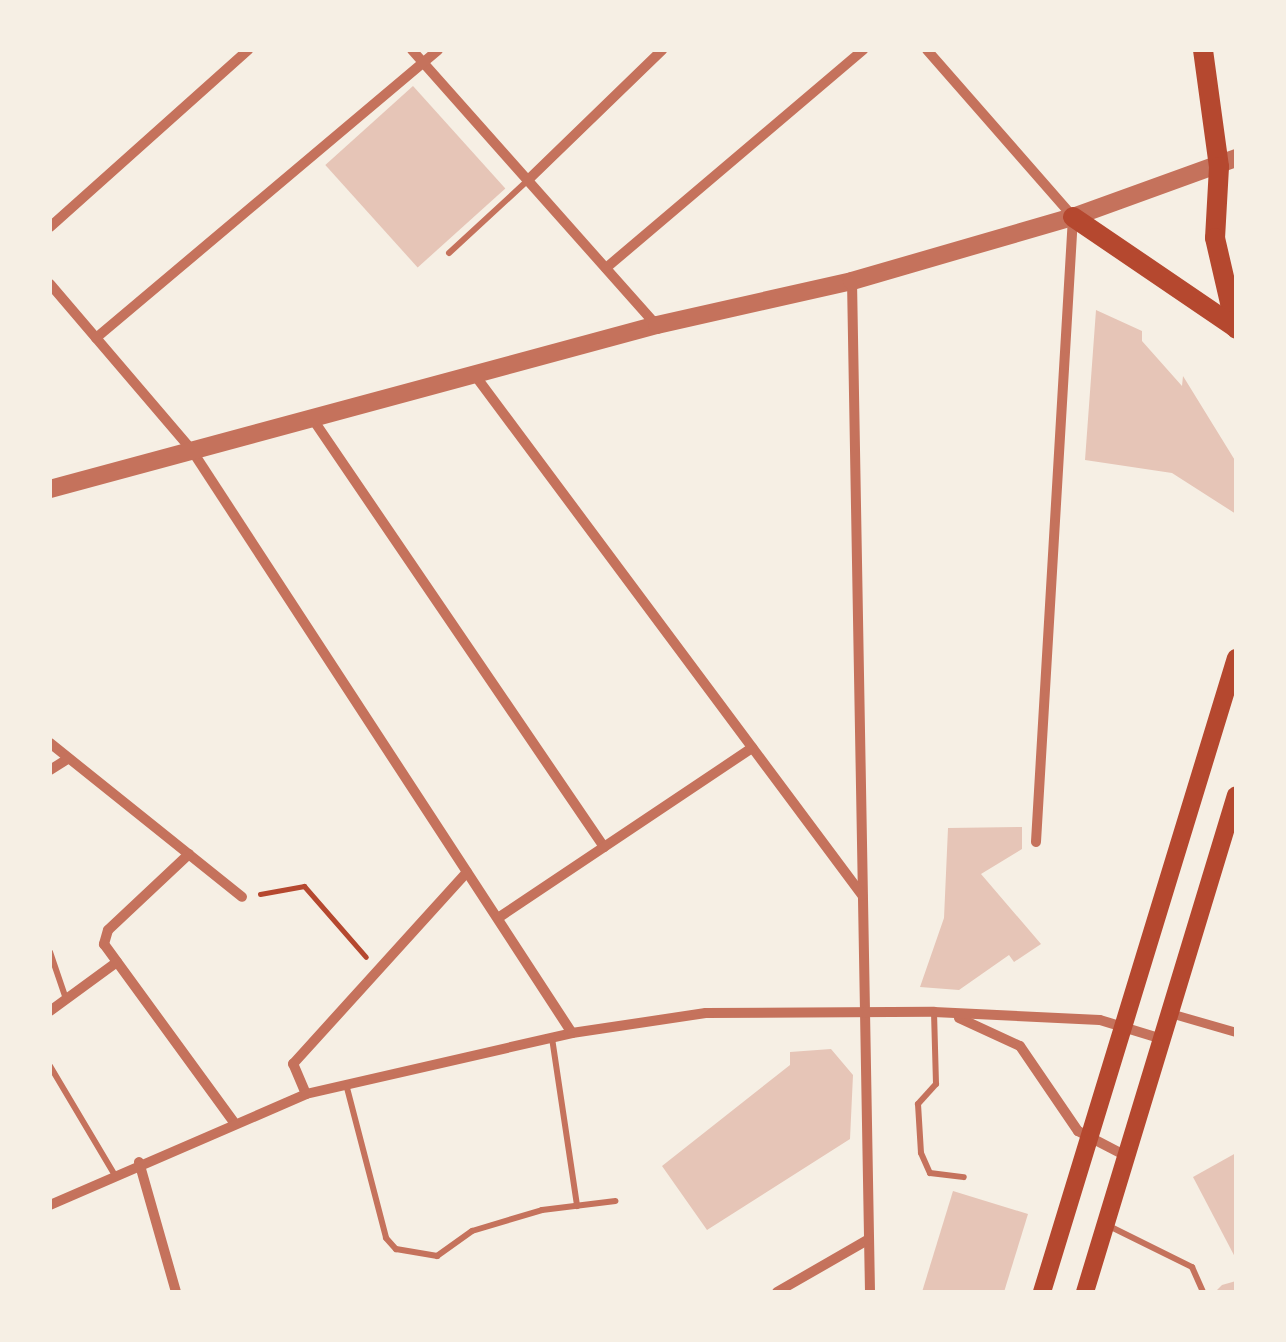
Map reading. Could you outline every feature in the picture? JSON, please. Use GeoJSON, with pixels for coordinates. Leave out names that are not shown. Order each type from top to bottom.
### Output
{"type":"FeatureCollection","features":[{"type":"Feature","properties":{"kind":"main road"},"geometry":{"type":"LineString","coordinates":[[1203,50],[1227,162],[1215,238],[1235,328]]}},
{"type":"Feature","properties":{"kind":"main road"},"geometry":{"type":"LineString","coordinates":[[1073,217],[1235,328]]}},
{"type":"Feature","properties":{"kind":"main road"},"geometry":{"type":"LineString","coordinates":[[1042,1292],[1236,658]]}},
{"type":"Feature","properties":{"kind":"main road"},"geometry":{"type":"LineString","coordinates":[[1086,1292],[1236,795]]}},
{"type":"Feature","properties":{"kind":"street"},"geometry":{"type":"LineString","coordinates":[[50,228],[248,50]]}},
{"type":"Feature","properties":{"kind":"street"},"geometry":{"type":"LineString","coordinates":[[412,50],[657,326]]}},
{"type":"Feature","properties":{"kind":"street"},"geometry":{"type":"LineString","coordinates":[[96,338],[438,50]]}},
{"type":"Feature","properties":{"kind":"street"},"geometry":{"type":"LineString","coordinates":[[528,180],[662,50]]}},
{"type":"Feature","properties":{"kind":"street"},"geometry":{"type":"LineString","coordinates":[[606,268],[863,50]]}},
{"type":"Feature","properties":{"kind":"street"},"geometry":{"type":"LineString","coordinates":[[927,50],[1073,217],[1036,842]]}},
{"type":"Feature","properties":{"kind":"street"},"geometry":{"type":"LineString","coordinates":[[50,489],[657,326],[852,281],[1073,217],[1227,162]]}},
{"type":"Feature","properties":{"kind":"street"},"geometry":{"type":"LineString","coordinates":[[852,281],[870,1292]]}},
{"type":"Feature","properties":{"kind":"street"},"geometry":{"type":"LineString","coordinates":[[50,284],[191,449],[572,1032]]}},
{"type":"Feature","properties":{"kind":"street"},"geometry":{"type":"LineString","coordinates":[[474,374],[862,896]]}},
{"type":"Feature","properties":{"kind":"street"},"geometry":{"type":"LineString","coordinates":[[312,418],[604,847]]}},
{"type":"Feature","properties":{"kind":"street"},"geometry":{"type":"LineString","coordinates":[[50,743],[242,897]]}},
{"type":"Feature","properties":{"kind":"street"},"geometry":{"type":"LineString","coordinates":[[498,918],[752,748]]}},
{"type":"Feature","properties":{"kind":"street"},"geometry":{"type":"LineString","coordinates":[[50,770],[69,758]]}},
{"type":"Feature","properties":{"kind":"street"},"geometry":{"type":"LineString","coordinates":[[189,854],[108,930],[104,944],[233,1121]]}},
{"type":"Feature","properties":{"kind":"street"},"geometry":{"type":"LineString","coordinates":[[306,1094],[294,1064],[467,872]]}},
{"type":"Feature","properties":{"kind":"street"},"geometry":{"type":"LineString","coordinates":[[50,1011],[117,962]]}},
{"type":"Feature","properties":{"kind":"street"},"geometry":{"type":"LineString","coordinates":[[934,1012],[978,1022],[1020,1046],[1088,1140],[1126,1156]]}},
{"type":"Feature","properties":{"kind":"street"},"geometry":{"type":"LineString","coordinates":[[50,1205],[233,1121],[306,1094],[572,1032],[706,1013],[934,1012],[1121,1024],[1162,1039]]}},
{"type":"Feature","properties":{"kind":"street"},"geometry":{"type":"LineString","coordinates":[[1170,1012],[1236,1032]]}},
{"type":"Feature","properties":{"kind":"street"},"geometry":{"type":"LineString","coordinates":[[139,1162],[176,1292]]}},
{"type":"Feature","properties":{"kind":"street"},"geometry":{"type":"LineString","coordinates":[[777,1292],[869,1239]]}},
{"type":"Feature","properties":{"kind":"lane"},"geometry":{"type":"LineString","coordinates":[[448,254],[528,180]]}},
{"type":"Feature","properties":{"kind":"lane"},"geometry":{"type":"LineString","coordinates":[[50,952],[66,1000]]}},
{"type":"Feature","properties":{"kind":"lane"},"geometry":{"type":"LineString","coordinates":[[934,1012],[936,1084],[918,1104],[921,1153],[930,1173],[964,1177]]}},
{"type":"Feature","properties":{"kind":"lane"},"geometry":{"type":"LineString","coordinates":[[552,1037],[577,1206]]}},
{"type":"Feature","properties":{"kind":"lane"},"geometry":{"type":"LineString","coordinates":[[50,1066],[114,1174]]}},
{"type":"Feature","properties":{"kind":"lane"},"geometry":{"type":"LineString","coordinates":[[346,1083],[386,1238],[396,1249],[437,1256],[472,1230],[615,1200]]}},
{"type":"Feature","properties":{"kind":"lane"},"geometry":{"type":"LineString","coordinates":[[1106,1224],[1192,1266],[1202,1292]]}},
{"type":"Feature","properties":{"kind":"path"},"geometry":{"type":"LineString","coordinates":[[242,897],[304,886],[378,971]]}},
{"type":"Feature","properties":{"kind":"building"},"geometry":{"type":"Polygon","coordinates":[[[413,86],[505,189],[418,268],[325,165],[413,86]]]}},
{"type":"Feature","properties":{"kind":"building"},"geometry":{"type":"Polygon","coordinates":[[[1096,310],[1142,331],[1142,341],[1182,386],[1183,376],[1236,462],[1236,514],[1172,473],[1085,460],[1096,310]]]}},
{"type":"Feature","properties":{"kind":"building"},"geometry":{"type":"Polygon","coordinates":[[[1022,827],[1022,849],[981,874],[1041,944],[1014,962],[1009,955],[959,990],[920,987],[944,918],[948,828],[1022,827]]]}},
{"type":"Feature","properties":{"kind":"building"},"geometry":{"type":"Polygon","coordinates":[[[831,1049],[853,1075],[850,1139],[707,1230],[662,1166],[790,1065],[790,1052],[831,1049]]]}},
{"type":"Feature","properties":{"kind":"building"},"geometry":{"type":"Polygon","coordinates":[[[1236,1153],[1236,1259],[1193,1177],[1236,1153]]]}},
{"type":"Feature","properties":{"kind":"building"},"geometry":{"type":"Polygon","coordinates":[[[953,1191],[1028,1214],[1004,1292],[922,1292],[953,1191]]]}},
{"type":"Feature","properties":{"kind":"building"},"geometry":{"type":"Polygon","coordinates":[[[1236,1281],[1236,1292],[1215,1292],[1222,1285],[1236,1281]]]}}]}
